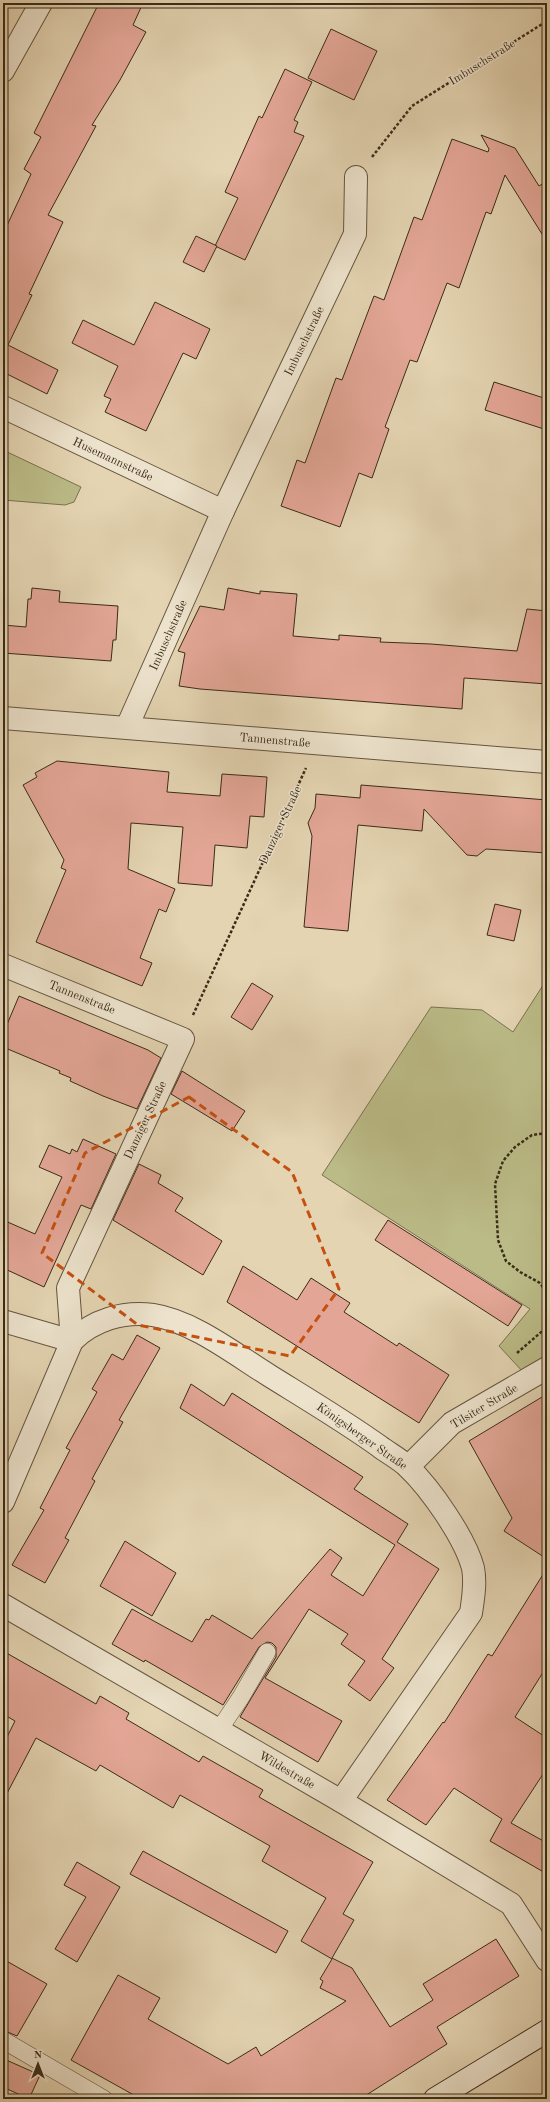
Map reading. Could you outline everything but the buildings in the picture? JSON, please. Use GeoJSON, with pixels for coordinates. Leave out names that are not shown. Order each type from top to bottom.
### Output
{"type":"FeatureCollection","features":[{"type":"Feature","properties":{"kind":"street"},"geometry":{"type":"LineString","coordinates":[[3,71],[41,3]]}},
{"type":"Feature","properties":{"kind":"street","name":"Imbuschstraße"},"geometry":{"type":"LineString","coordinates":[[127,727],[223,511],[355,234],[356,177]]}},
{"type":"Feature","properties":{"kind":"street","name":"Husemannstraße"},"geometry":{"type":"LineString","coordinates":[[3,407],[223,511]]}},
{"type":"Feature","properties":{"kind":"street","name":"Tannenstraße"},"geometry":{"type":"LineString","coordinates":[[3,718],[547,762]]}},
{"type":"Feature","properties":{"kind":"street","name":"Tannenstraße"},"geometry":{"type":"LineString","coordinates":[[3,965],[183,1039]]}},
{"type":"Feature","properties":{"kind":"street","name":"Danziger Straße"},"geometry":{"type":"LineString","coordinates":[[3,1502],[72,1341],[68,1288],[183,1039]]}},
{"type":"Feature","properties":{"kind":"street","name":"Königsberger Straße"},"geometry":{"type":"LineString","coordinates":[[72,1341],[83,1331],[97,1322],[115,1318],[132,1315],[152,1315],[174,1320],[210,1339],[339,1419],[408,1467],[451,1523],[464,1545],[473,1569],[474,1589],[471,1613],[341,1801]]}},
{"type":"Feature","properties":{"kind":"street"},"geometry":{"type":"LineString","coordinates":[[3,1321],[72,1341]]}},
{"type":"Feature","properties":{"kind":"street","name":"Tilsiter Straße"},"geometry":{"type":"LineString","coordinates":[[408,1467],[452,1423],[547,1368]]}},
{"type":"Feature","properties":{"kind":"street","name":"Wildestraße"},"geometry":{"type":"LineString","coordinates":[[3,1605],[341,1801],[512,1904],[547,1960]]}},
{"type":"Feature","properties":{"kind":"street"},"geometry":{"type":"LineString","coordinates":[[435,2099],[547,2031]]}},
{"type":"Feature","properties":{"kind":"lane"},"geometry":{"type":"LineString","coordinates":[[219,1730],[241,1697],[267,1652]]}},
{"type":"Feature","properties":{"kind":"lane"},"geometry":{"type":"LineString","coordinates":[[3,2040],[104,2099]]}},
{"type":"Feature","properties":{"kind":"path","name":"Imbuschstraße"},"geometry":{"type":"LineString","coordinates":[[356,177],[412,106],[547,21]]}},
{"type":"Feature","properties":{"kind":"path","name":"Danziger Straße"},"geometry":{"type":"LineString","coordinates":[[183,1039],[316,744]]}},
{"type":"Feature","properties":{"kind":"path"},"geometry":{"type":"LineString","coordinates":[[547,1132],[532,1135],[515,1147],[503,1162],[496,1184],[498,1240],[506,1261],[520,1272],[540,1283],[547,1293]]}},
{"type":"Feature","properties":{"kind":"highlighted area"},"geometry":{"type":"Polygon","coordinates":[[[189,1097],[292,1172],[339,1289],[290,1356],[138,1325],[42,1253],[85,1153],[189,1097]]]}},
{"type":"Feature","properties":{"kind":"green space"},"geometry":{"type":"Polygon","coordinates":[[[3,450],[81,487],[74,502],[65,505],[3,500],[3,450]]]}},
{"type":"Feature","properties":{"kind":"green space"},"geometry":{"type":"Polygon","coordinates":[[[547,979],[547,1357],[523,1372],[499,1346],[530,1309],[322,1175],[431,1007],[482,1010],[513,1032],[547,979]]]}}]}
